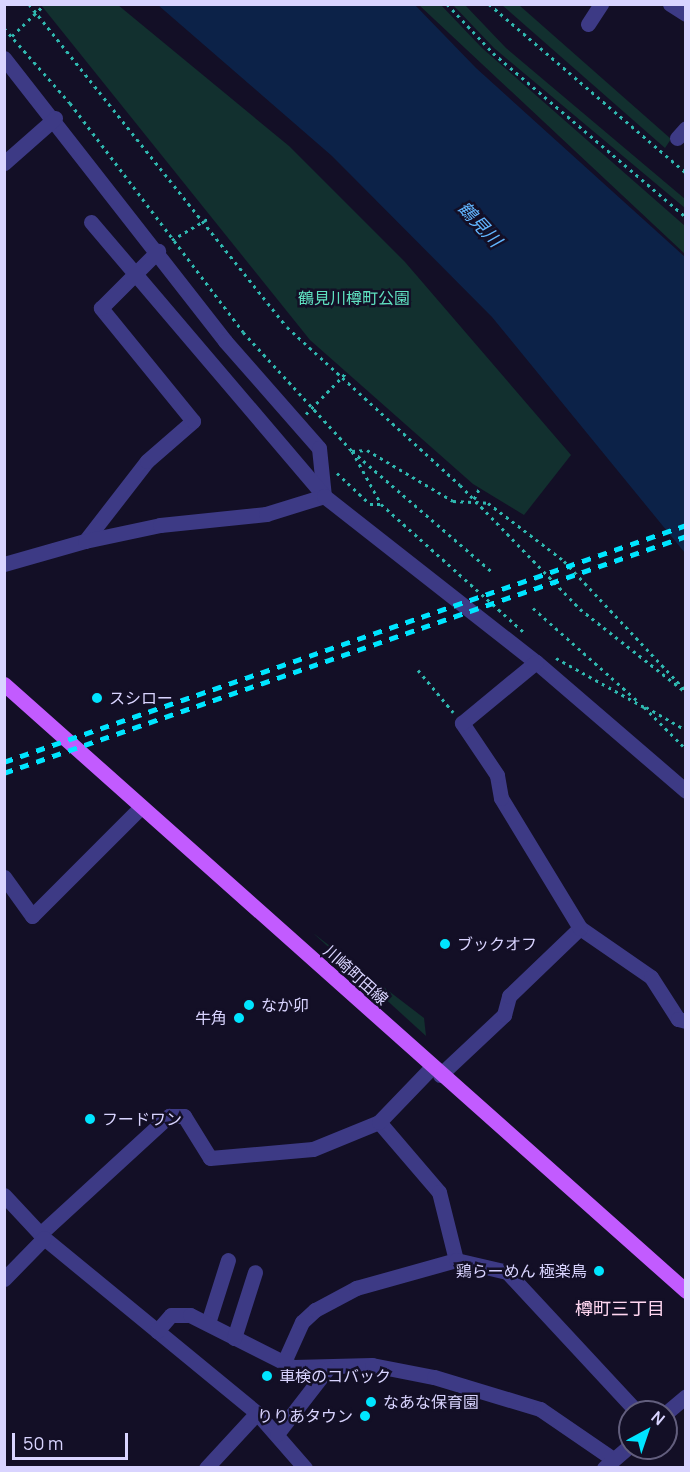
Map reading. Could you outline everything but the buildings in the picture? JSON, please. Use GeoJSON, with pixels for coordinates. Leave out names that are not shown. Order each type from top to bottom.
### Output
{"type":"FeatureCollection","features":[{"type":"Feature","properties":{"kind":"main road","name":"川崎町田線"},"geometry":{"type":"LineString","coordinates":[[4,684],[436,1071],[686,1291]]}},
{"type":"Feature","properties":{"kind":"street"},"geometry":{"type":"LineString","coordinates":[[588,24],[601,4]]}},
{"type":"Feature","properties":{"kind":"street"},"geometry":{"type":"LineString","coordinates":[[670,4],[686,14]]}},
{"type":"Feature","properties":{"kind":"street"},"geometry":{"type":"LineString","coordinates":[[4,58],[60,113],[163,247],[225,341],[319,448],[325,467],[324,496]]}},
{"type":"Feature","properties":{"kind":"street"},"geometry":{"type":"LineString","coordinates":[[4,163],[60,113]]}},
{"type":"Feature","properties":{"kind":"street"},"geometry":{"type":"LineString","coordinates":[[91,222],[324,496],[541,656],[686,791]]}},
{"type":"Feature","properties":{"kind":"street"},"geometry":{"type":"LineString","coordinates":[[85,541],[147,461],[193,421],[100,308],[134,271],[163,247]]}},
{"type":"Feature","properties":{"kind":"street"},"geometry":{"type":"LineString","coordinates":[[4,564],[85,541],[160,525],[266,514],[324,496]]}},
{"type":"Feature","properties":{"kind":"street"},"geometry":{"type":"LineString","coordinates":[[541,656],[462,723],[497,775],[501,798],[580,928],[651,977],[678,1019],[686,1021]]}},
{"type":"Feature","properties":{"kind":"street"},"geometry":{"type":"LineString","coordinates":[[4,877],[32,916],[141,807]]}},
{"type":"Feature","properties":{"kind":"street"},"geometry":{"type":"LineString","coordinates":[[4,1279],[42,1236],[169,1116],[184,1116],[210,1158],[313,1149],[379,1122],[504,1015],[509,996],[580,928]]}},
{"type":"Feature","properties":{"kind":"street"},"geometry":{"type":"LineString","coordinates":[[379,1122],[439,1192],[456,1260]]}},
{"type":"Feature","properties":{"kind":"street"},"geometry":{"type":"LineString","coordinates":[[4,1195],[42,1236],[257,1413],[305,1467]]}},
{"type":"Feature","properties":{"kind":"street"},"geometry":{"type":"LineString","coordinates":[[207,1323],[228,1260]]}},
{"type":"Feature","properties":{"kind":"street"},"geometry":{"type":"LineString","coordinates":[[284,1362],[302,1322],[315,1310],[356,1288],[456,1260],[507,1272],[626,1400]]}},
{"type":"Feature","properties":{"kind":"street"},"geometry":{"type":"LineString","coordinates":[[234,1338],[255,1272]]}},
{"type":"Feature","properties":{"kind":"street"},"geometry":{"type":"LineString","coordinates":[[157,1331],[171,1315],[207,1323],[284,1362],[328,1368],[402,1370],[540,1409],[609,1463]]}},
{"type":"Feature","properties":{"kind":"street"},"geometry":{"type":"LineString","coordinates":[[277,1434],[328,1368]]}},
{"type":"Feature","properties":{"kind":"street"},"geometry":{"type":"LineString","coordinates":[[206,1467],[257,1413]]}},
{"type":"Feature","properties":{"kind":"path"},"geometry":{"type":"LineString","coordinates":[[29,4],[262,300],[339,379],[474,499],[580,609],[686,691]]}},
{"type":"Feature","properties":{"kind":"path"},"geometry":{"type":"LineString","coordinates":[[447,4],[493,53],[686,217]]}},
{"type":"Feature","properties":{"kind":"path"},"geometry":{"type":"LineString","coordinates":[[489,4],[686,173]]}},
{"type":"Feature","properties":{"kind":"path"},"geometry":{"type":"LineString","coordinates":[[12,36],[43,6]]}},
{"type":"Feature","properties":{"kind":"path"},"geometry":{"type":"LineString","coordinates":[[4,28],[70,104],[173,239],[311,408],[352,451],[492,573]]}},
{"type":"Feature","properties":{"kind":"path"},"geometry":{"type":"LineString","coordinates":[[60,113],[70,104]]}},
{"type":"Feature","properties":{"kind":"path"},"geometry":{"type":"LineString","coordinates":[[163,247],[209,218]]}},
{"type":"Feature","properties":{"kind":"path"},"geometry":{"type":"LineString","coordinates":[[306,413],[345,374]]}},
{"type":"Feature","properties":{"kind":"path"},"geometry":{"type":"LineString","coordinates":[[352,451],[367,450],[444,497],[474,499],[488,503],[564,561],[686,691]]}},
{"type":"Feature","properties":{"kind":"path"},"geometry":{"type":"LineString","coordinates":[[352,451],[381,504],[530,636]]}},
{"type":"Feature","properties":{"kind":"path"},"geometry":{"type":"LineString","coordinates":[[325,467],[370,504],[381,504]]}},
{"type":"Feature","properties":{"kind":"path"},"geometry":{"type":"LineString","coordinates":[[474,499],[479,489]]}},
{"type":"Feature","properties":{"kind":"path"},"geometry":{"type":"LineString","coordinates":[[533,608],[644,706],[686,749]]}},
{"type":"Feature","properties":{"kind":"path"},"geometry":{"type":"LineString","coordinates":[[541,656],[644,706],[660,711],[686,730]]}},
{"type":"Feature","properties":{"kind":"path"},"geometry":{"type":"LineString","coordinates":[[417,670],[462,723]]}},
{"type":"Feature","properties":{"kind":"green space","name":"鶴見川樽町公園"},"geometry":{"type":"Polygon","coordinates":[[[41,5],[118,5],[289,146],[405,262],[571,455],[524,515],[473,484],[310,340],[41,5]]]}},
{"type":"Feature","properties":{"kind":"green space"},"geometry":{"type":"Polygon","coordinates":[[[419,5],[441,5],[482,48],[685,226],[685,254],[419,5]]]}},
{"type":"Feature","properties":{"kind":"green space"},"geometry":{"type":"Polygon","coordinates":[[[453,5],[465,5],[506,48],[685,199],[685,208],[494,48],[453,5]]]}},
{"type":"Feature","properties":{"kind":"green space"},"geometry":{"type":"Polygon","coordinates":[[[502,5],[519,5],[671,139],[665,148],[502,5]]]}},
{"type":"Feature","properties":{"kind":"green space"},"geometry":{"type":"Polygon","coordinates":[[[313,933],[424,1018],[426,1036],[313,933]]]}},
{"type":"Feature","properties":{"kind":"water","name":"鶴見川"},"geometry":{"type":"Polygon","coordinates":[[[158,5],[415,5],[476,68],[685,257],[685,553],[492,317],[332,156],[158,5]]]}},
{"type":"Feature","properties":{"kind":"railway"},"geometry":{"type":"LineString","coordinates":[[4,762],[686,525]]}},
{"type":"Feature","properties":{"kind":"railway"},"geometry":{"type":"LineString","coordinates":[[4,773],[686,536]]}},
{"type":"Feature","properties":{"kind":"place","name":"スシロー"},"geometry":{"type":"Point","coordinates":[97,698]}},
{"type":"Feature","properties":{"kind":"place","name":"ブックオフ"},"geometry":{"type":"Point","coordinates":[445,944]}},
{"type":"Feature","properties":{"kind":"place","name":"なか卯"},"geometry":{"type":"Point","coordinates":[249,1005]}},
{"type":"Feature","properties":{"kind":"place","name":"牛角"},"geometry":{"type":"Point","coordinates":[239,1018]}},
{"type":"Feature","properties":{"kind":"place","name":"フードワン"},"geometry":{"type":"Point","coordinates":[90,1119]}},
{"type":"Feature","properties":{"kind":"place","name":"鶏らーめん 極楽鳥"},"geometry":{"type":"Point","coordinates":[599,1271]}},
{"type":"Feature","properties":{"kind":"place","name":"車検のコバック"},"geometry":{"type":"Point","coordinates":[267,1376]}},
{"type":"Feature","properties":{"kind":"place","name":"なあな保育園"},"geometry":{"type":"Point","coordinates":[371,1402]}},
{"type":"Feature","properties":{"kind":"place","name":"りりあタウン"},"geometry":{"type":"Point","coordinates":[365,1416]}},
{"type":"Feature","properties":{"kind":"district","name":"樽町三丁目"},"geometry":{"type":"Point","coordinates":[620,1308]}}]}
